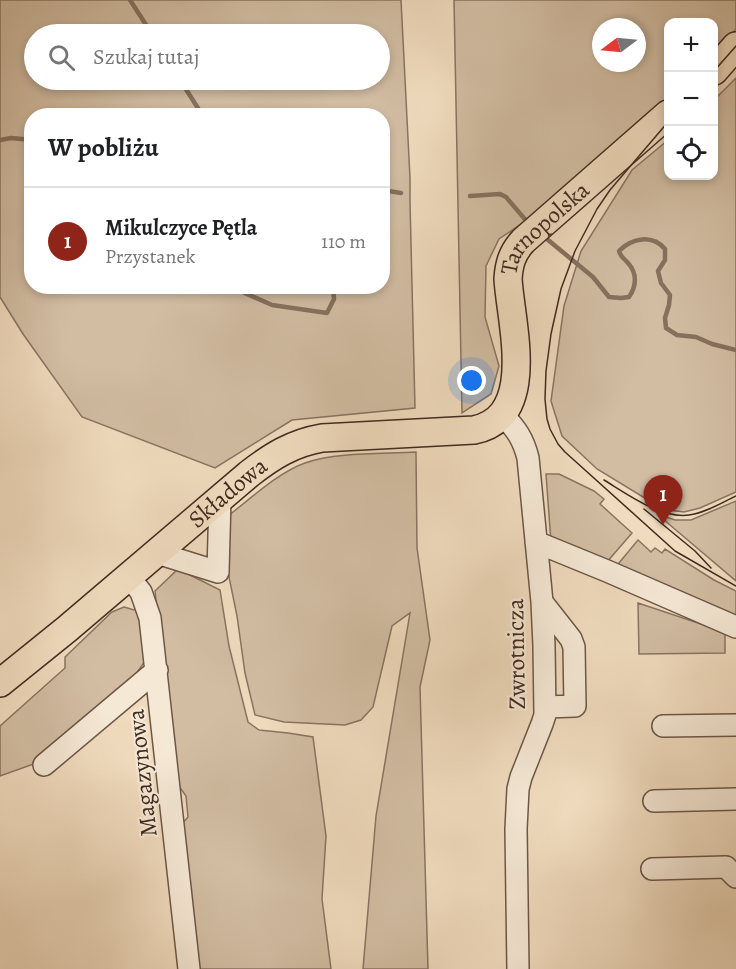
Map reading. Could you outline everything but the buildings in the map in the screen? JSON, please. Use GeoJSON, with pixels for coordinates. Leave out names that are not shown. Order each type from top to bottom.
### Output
{"type":"FeatureCollection","features":[{"type":"Feature","properties":{"kind":"main road"},"geometry":{"type":"LineString","coordinates":[[718,66],[736,46]]}},
{"type":"Feature","properties":{"kind":"main road","name":"Tarnopolska"},"geometry":{"type":"LineString","coordinates":[[502,414],[511,399],[517,371],[509,291],[509,269],[513,253],[548,219],[664,118]]}},
{"type":"Feature","properties":{"kind":"main road","name":"Składowa"},"geometry":{"type":"LineString","coordinates":[[0,683],[270,458],[287,448],[307,441],[343,436],[474,430],[486,427],[502,414]]}},
{"type":"Feature","properties":{"kind":"street","name":"Zwrotnicza"},"geometry":{"type":"LineString","coordinates":[[502,414],[517,430],[525,444],[542,602],[544,646],[545,707],[542,724],[520,777],[518,789],[516,844],[518,969]]}},
{"type":"Feature","properties":{"kind":"street"},"geometry":{"type":"LineString","coordinates":[[158,553],[218,572],[220,499]]}},
{"type":"Feature","properties":{"kind":"street"},"geometry":{"type":"LineString","coordinates":[[536,542],[736,627]]}},
{"type":"Feature","properties":{"kind":"street","name":"Magazynowa"},"geometry":{"type":"LineString","coordinates":[[129,577],[141,592],[150,618],[189,969]]}},
{"type":"Feature","properties":{"kind":"street"},"geometry":{"type":"LineString","coordinates":[[542,602],[571,639],[574,647],[575,706],[545,707]]}},
{"type":"Feature","properties":{"kind":"street"},"geometry":{"type":"LineString","coordinates":[[44,765],[157,670]]}},
{"type":"Feature","properties":{"kind":"street"},"geometry":{"type":"LineString","coordinates":[[663,726],[736,725]]}},
{"type":"Feature","properties":{"kind":"street"},"geometry":{"type":"LineString","coordinates":[[654,801],[736,799]]}},
{"type":"Feature","properties":{"kind":"street"},"geometry":{"type":"LineString","coordinates":[[652,869],[726,867],[736,877]]}},
{"type":"Feature","properties":{"kind":"shaded area"},"geometry":{"type":"Polygon","coordinates":[[[0,0],[401,0],[410,178],[415,408],[292,420],[215,468],[82,417],[23,334],[0,297],[0,0]]]}},
{"type":"Feature","properties":{"kind":"shaded area"},"geometry":{"type":"Polygon","coordinates":[[[454,0],[736,0],[736,29],[718,50],[718,18],[664,18],[664,107],[539,212],[499,239],[486,266],[485,317],[499,366],[491,394],[462,413],[454,0]]]}},
{"type":"Feature","properties":{"kind":"shaded area"},"geometry":{"type":"Polygon","coordinates":[[[736,78],[736,492],[700,508],[684,512],[668,510],[653,503],[597,469],[562,436],[551,401],[564,306],[581,251],[632,170],[664,143],[664,180],[718,180],[718,96],[736,78]]]}},
{"type":"Feature","properties":{"kind":"shaded area"},"geometry":{"type":"Polygon","coordinates":[[[416,452],[417,548],[430,640],[420,687],[428,969],[363,969],[376,816],[410,613],[392,626],[373,707],[361,720],[345,725],[284,722],[255,715],[245,673],[229,577],[226,542],[228,516],[275,479],[305,463],[345,455],[416,452]]]}},
{"type":"Feature","properties":{"kind":"shaded area"},"geometry":{"type":"Polygon","coordinates":[[[546,474],[559,474],[594,491],[604,499],[600,504],[632,533],[606,563],[551,542],[546,474]]]}},
{"type":"Feature","properties":{"kind":"shaded area"},"geometry":{"type":"Polygon","coordinates":[[[736,501],[736,581],[657,514],[675,520],[691,520],[736,501]]]}},
{"type":"Feature","properties":{"kind":"shaded area"},"geometry":{"type":"Polygon","coordinates":[[[638,540],[651,552],[655,548],[662,553],[665,549],[736,591],[736,622],[614,569],[638,540]]]}},
{"type":"Feature","properties":{"kind":"shaded area"},"geometry":{"type":"Polygon","coordinates":[[[178,569],[220,590],[229,646],[248,722],[259,730],[313,737],[326,836],[322,899],[331,969],[196,969],[181,825],[188,817],[186,796],[176,782],[155,591],[178,569]]]}},
{"type":"Feature","properties":{"kind":"shaded area"},"geometry":{"type":"Polygon","coordinates":[[[638,603],[725,632],[725,653],[639,654],[638,603]]]}},
{"type":"Feature","properties":{"kind":"shaded area"},"geometry":{"type":"Polygon","coordinates":[[[124,607],[138,611],[141,623],[145,661],[136,674],[39,762],[0,776],[0,726],[65,668],[65,657],[112,612],[124,607]]]}},
{"type":"Feature","properties":{"kind":"waterway"},"geometry":{"type":"LineString","coordinates":[[130,0],[146,24]]}},
{"type":"Feature","properties":{"kind":"waterway"},"geometry":{"type":"LineString","coordinates":[[186,90],[198,108]]}},
{"type":"Feature","properties":{"kind":"waterway"},"geometry":{"type":"LineString","coordinates":[[0,140],[24,139]]}},
{"type":"Feature","properties":{"kind":"waterway"},"geometry":{"type":"LineString","coordinates":[[390,191],[401,193]]}},
{"type":"Feature","properties":{"kind":"waterway"},"geometry":{"type":"LineString","coordinates":[[470,196],[500,194],[506,197],[529,224]]}},
{"type":"Feature","properties":{"kind":"waterway"},"geometry":{"type":"LineString","coordinates":[[542,235],[593,277],[609,297],[621,298],[629,297],[635,280],[631,267],[619,251],[636,241],[648,240],[660,244],[665,249],[665,260],[658,271],[661,283],[670,295],[665,318],[666,328],[677,335],[696,337],[736,350]]}},
{"type":"Feature","properties":{"kind":"waterway"},"geometry":{"type":"LineString","coordinates":[[247,294],[272,305],[327,313],[334,299],[334,294]]}},
{"type":"Feature","properties":{"kind":"tram line"},"geometry":{"type":"LineString","coordinates":[[718,66],[736,46]]}},
{"type":"Feature","properties":{"kind":"tram line"},"geometry":{"type":"LineString","coordinates":[[665,126],[610,190],[597,209],[575,251],[561,289],[551,334],[546,371],[547,419],[558,444],[565,452],[675,551],[736,586]]}},
{"type":"Feature","properties":{"kind":"tram line"},"geometry":{"type":"LineString","coordinates":[[604,480],[645,504],[678,515],[701,512],[736,496]]}},
{"type":"Feature","properties":{"kind":"tram line"},"geometry":{"type":"LineString","coordinates":[[644,509],[695,551],[711,568]]}},
{"type":"Feature","properties":{"kind":"place","name":"Mikulczyce Pętla"},"geometry":{"type":"Point","coordinates":[663,525]}}]}
